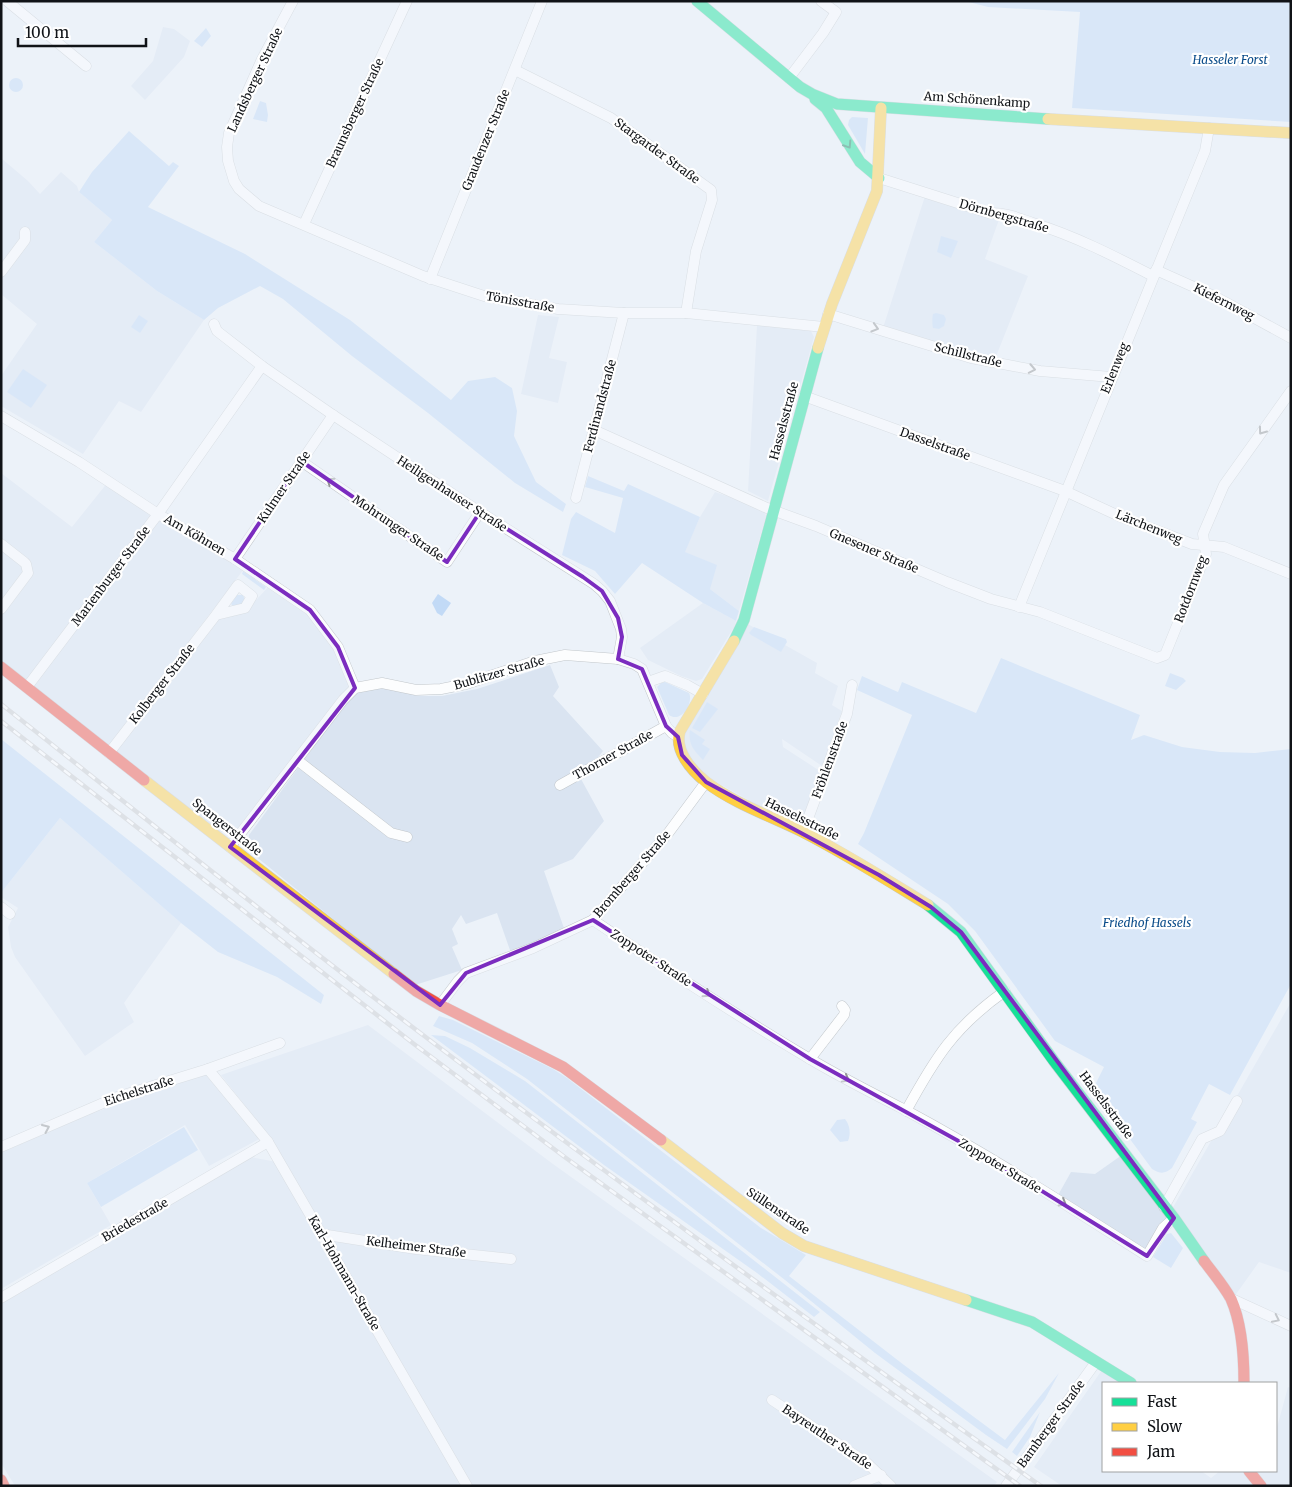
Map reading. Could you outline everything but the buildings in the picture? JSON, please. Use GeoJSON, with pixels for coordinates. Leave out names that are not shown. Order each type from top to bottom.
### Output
{"type":"FeatureCollection","features":[{"type":"Feature","properties":{"kind":"street"},"geometry":{"type":"LineString","coordinates":[[6,1],[86,66]]}},
{"type":"Feature","properties":{"kind":"street","name":"Landsberger Straße"},"geometry":{"type":"LineString","coordinates":[[239,189],[234,181],[228,161],[229,133],[262,59],[293,1]]}},
{"type":"Feature","properties":{"kind":"street","name":"Braunsberger Straße"},"geometry":{"type":"LineString","coordinates":[[304,224],[407,1]]}},
{"type":"Feature","properties":{"kind":"street","name":"Graudenzer Straße"},"geometry":{"type":"LineString","coordinates":[[430,279],[542,1]]}},
{"type":"Feature","properties":{"kind":"street","name":"Am Schönenkamp"},"geometry":{"type":"LineString","coordinates":[[697,1],[789,78],[812,94],[832,103],[881,108],[1291,132]]}},
{"type":"Feature","properties":{"kind":"street"},"geometry":{"type":"LineString","coordinates":[[789,78],[823,33],[836,12],[821,1]]}},
{"type":"Feature","properties":{"kind":"street","name":"Stargarder Straße"},"geometry":{"type":"LineString","coordinates":[[515,70],[611,118],[711,190],[712,200],[696,251],[686,313]]}},
{"type":"Feature","properties":{"kind":"street"},"geometry":{"type":"LineString","coordinates":[[812,94],[815,100],[826,108],[864,167],[875,197]]}},
{"type":"Feature","properties":{"kind":"street"},"geometry":{"type":"LineString","coordinates":[[837,127],[840,114],[850,106]]}},
{"type":"Feature","properties":{"kind":"street","name":"Hasselsstraße"},"geometry":{"type":"LineString","coordinates":[[881,108],[879,186],[828,314],[741,627],[733,644],[678,737],[678,745],[682,755],[692,769],[706,782],[753,810],[803,832],[879,875],[947,919],[961,932],[1054,1061],[1174,1218],[1230,1298],[1243,1357],[1244,1382]]}},
{"type":"Feature","properties":{"kind":"street","name":"Erlenweg"},"geometry":{"type":"LineString","coordinates":[[1019,607],[1205,151],[1209,128]]}},
{"type":"Feature","properties":{"kind":"street"},"geometry":{"type":"LineString","coordinates":[[864,167],[879,164]]}},
{"type":"Feature","properties":{"kind":"street"},"geometry":{"type":"LineString","coordinates":[[864,167],[879,178]]}},
{"type":"Feature","properties":{"kind":"street","name":"Dörnbergstraße"},"geometry":{"type":"LineString","coordinates":[[879,178],[989,213],[1002,212],[1048,228],[1154,273]]}},
{"type":"Feature","properties":{"kind":"street","name":"Tönisstraße"},"geometry":{"type":"LineString","coordinates":[[239,189],[259,206],[430,279],[484,296],[543,307],[624,314],[686,313],[824,328]]}},
{"type":"Feature","properties":{"kind":"street"},"geometry":{"type":"LineString","coordinates":[[1,272],[25,240],[25,232]]}},
{"type":"Feature","properties":{"kind":"street","name":"Kiefernweg"},"geometry":{"type":"LineString","coordinates":[[1154,273],[1221,299],[1291,338]]}},
{"type":"Feature","properties":{"kind":"street","name":"Ferdinandstraße"},"geometry":{"type":"LineString","coordinates":[[576,498],[624,314]]}},
{"type":"Feature","properties":{"kind":"street","name":"Schillstraße"},"geometry":{"type":"LineString","coordinates":[[828,314],[971,358],[1040,371],[1112,377]]}},
{"type":"Feature","properties":{"kind":"street","name":"Heiligenhauser Straße"},"geometry":{"type":"LineString","coordinates":[[214,324],[217,331],[262,366],[333,415],[480,512],[583,576],[602,591],[618,618],[621,629],[622,637],[618,659]]}},
{"type":"Feature","properties":{"kind":"street","name":"Marienburger Straße"},"geometry":{"type":"LineString","coordinates":[[27,687],[158,514],[262,366]]}},
{"type":"Feature","properties":{"kind":"street","name":"Rotdornweg"},"geometry":{"type":"LineString","coordinates":[[1160,658],[1165,655],[1206,554],[1202,534],[1224,486],[1291,391]]}},
{"type":"Feature","properties":{"kind":"street","name":"Dasselstraße"},"geometry":{"type":"LineString","coordinates":[[804,396],[1065,491]]}},
{"type":"Feature","properties":{"kind":"street","name":"Kulmer Straße"},"geometry":{"type":"LineString","coordinates":[[236,558],[333,415]]}},
{"type":"Feature","properties":{"kind":"street","name":"Am Köhnen"},"geometry":{"type":"LineString","coordinates":[[1,416],[79,462],[158,514],[236,558],[310,610],[338,647],[355,688]]}},
{"type":"Feature","properties":{"kind":"street","name":"Gnesener Straße"},"geometry":{"type":"LineString","coordinates":[[594,430],[775,510],[980,595],[1010,606],[1040,612],[1154,658],[1160,658]]}},
{"type":"Feature","properties":{"kind":"street","name":"Mohrunger Straße"},"geometry":{"type":"LineString","coordinates":[[301,461],[447,562],[480,512]]}},
{"type":"Feature","properties":{"kind":"street","name":"Lärchenweg"},"geometry":{"type":"LineString","coordinates":[[1065,491],[1119,516],[1192,544],[1224,546],[1291,574]]}},
{"type":"Feature","properties":{"kind":"street"},"geometry":{"type":"LineString","coordinates":[[1,544],[26,564],[28,573],[1,609]]}},
{"type":"Feature","properties":{"kind":"street","name":"Kolberger Straße"},"geometry":{"type":"LineString","coordinates":[[109,753],[216,614]]}},
{"type":"Feature","properties":{"kind":"street","name":"Bublitzer Straße"},"geometry":{"type":"LineString","coordinates":[[355,688],[382,683],[416,690],[442,689],[466,684],[535,661],[566,656],[618,659]]}},
{"type":"Feature","properties":{"kind":"street"},"geometry":{"type":"LineString","coordinates":[[618,659],[638,666],[648,682],[666,726],[678,737]]}},
{"type":"Feature","properties":{"kind":"street","name":"Spangerstraße"},"geometry":{"type":"LineString","coordinates":[[1,667],[416,991],[440,1005]]}},
{"type":"Feature","properties":{"kind":"street"},"geometry":{"type":"LineString","coordinates":[[648,682],[665,676],[703,694]]}},
{"type":"Feature","properties":{"kind":"street","name":"Fröhlenstraße"},"geometry":{"type":"LineString","coordinates":[[803,832],[847,714],[852,686]]}},
{"type":"Feature","properties":{"kind":"street"},"geometry":{"type":"LineString","coordinates":[[230,847],[343,700],[355,688]]}},
{"type":"Feature","properties":{"kind":"street","name":"Thorner Straße"},"geometry":{"type":"LineString","coordinates":[[560,785],[666,726]]}},
{"type":"Feature","properties":{"kind":"street"},"geometry":{"type":"LineString","coordinates":[[297,760],[391,833],[407,837]]}},
{"type":"Feature","properties":{"kind":"street","name":"Bromberger Straße"},"geometry":{"type":"LineString","coordinates":[[440,1005],[458,980],[466,973],[533,948],[593,920],[669,832],[706,782]]}},
{"type":"Feature","properties":{"kind":"street"},"geometry":{"type":"LineString","coordinates":[[1,907],[10,914]]}},
{"type":"Feature","properties":{"kind":"street","name":"Zoppoter Straße"},"geometry":{"type":"LineString","coordinates":[[593,920],[810,1059],[906,1111],[1075,1210],[1147,1256],[1163,1228],[1174,1218]]}},
{"type":"Feature","properties":{"kind":"street"},"geometry":{"type":"LineString","coordinates":[[906,1111],[927,1073],[955,1033],[972,1016],[1005,992]]}},
{"type":"Feature","properties":{"kind":"street","name":"Süllenstraße"},"geometry":{"type":"LineString","coordinates":[[440,1005],[563,1067],[602,1095],[762,1220],[804,1246],[856,1265],[1032,1322],[1129,1382]]}},
{"type":"Feature","properties":{"kind":"street"},"geometry":{"type":"LineString","coordinates":[[810,1059],[844,1015],[842,1006]]}},
{"type":"Feature","properties":{"kind":"street","name":"Eichelstraße"},"geometry":{"type":"LineString","coordinates":[[1,1147],[117,1097],[208,1069],[280,1043]]}},
{"type":"Feature","properties":{"kind":"street","name":"Karl-Hohmann-Straße"},"geometry":{"type":"LineString","coordinates":[[208,1069],[268,1142],[467,1486]]}},
{"type":"Feature","properties":{"kind":"street"},"geometry":{"type":"LineString","coordinates":[[1164,1207],[1202,1139],[1220,1131],[1237,1101]]}},
{"type":"Feature","properties":{"kind":"street","name":"Briedestraße"},"geometry":{"type":"LineString","coordinates":[[1,1298],[268,1142]]}},
{"type":"Feature","properties":{"kind":"street","name":"Kelheimer Straße"},"geometry":{"type":"LineString","coordinates":[[321,1234],[416,1249],[512,1258]]}},
{"type":"Feature","properties":{"kind":"street"},"geometry":{"type":"LineString","coordinates":[[1230,1298],[1291,1326]]}},
{"type":"Feature","properties":{"kind":"street"},"geometry":{"type":"LineString","coordinates":[[1236,1321],[1253,1308]]}},
{"type":"Feature","properties":{"kind":"street","name":"Bamberger Straße"},"geometry":{"type":"LineString","coordinates":[[1006,1486],[1096,1362]]}},
{"type":"Feature","properties":{"kind":"street","name":"Bayreuther Straße"},"geometry":{"type":"LineString","coordinates":[[772,1400],[867,1463],[891,1486]]}},
{"type":"Feature","properties":{"kind":"street"},"geometry":{"type":"LineString","coordinates":[[1250,1472],[1261,1486]]}},
{"type":"Feature","properties":{"kind":"street","name":"Bayreuther Straße"},"geometry":{"type":"LineString","coordinates":[[854,1486],[881,1475]]}},
{"type":"Feature","properties":{"kind":"street"},"geometry":{"type":"LineString","coordinates":[[1,1480],[4,1486]]}},
{"type":"Feature","properties":{"kind":"highlighted area"},"geometry":{"type":"Polygon","coordinates":[[[301,461],[447,562],[480,512],[602,591],[618,618],[622,637],[618,659],[642,669],[666,726],[678,737],[682,755],[706,782],[879,875],[931,907],[961,932],[1174,1218],[1147,1256],[982,1154],[810,1059],[593,920],[466,973],[440,1005],[230,847],[355,688],[338,647],[310,610],[235,559],[301,461]]]}},
{"type":"Feature","properties":{"kind":"shaded area"},"geometry":{"type":"Polygon","coordinates":[[[163,27],[174,29],[190,41],[184,57],[145,100],[131,86],[153,61],[163,27]]]}},
{"type":"Feature","properties":{"kind":"shaded area"},"geometry":{"type":"Polygon","coordinates":[[[1,158],[40,194],[61,172],[77,186],[79,192],[112,220],[94,242],[157,291],[204,320],[141,412],[119,401],[83,454],[1,406],[1,376],[37,324],[1,294],[1,158]]]}},
{"type":"Feature","properties":{"kind":"shaded area"},"geometry":{"type":"Polygon","coordinates":[[[925,196],[1001,214],[985,259],[1028,276],[995,359],[883,328],[925,196]]]}},
{"type":"Feature","properties":{"kind":"shaded area"},"geometry":{"type":"Polygon","coordinates":[[[538,315],[559,317],[549,358],[567,362],[558,403],[521,394],[538,315]]]}},
{"type":"Feature","properties":{"kind":"shaded area"},"geometry":{"type":"Polygon","coordinates":[[[757,325],[811,331],[814,337],[768,501],[748,491],[757,325]]]}},
{"type":"Feature","properties":{"kind":"shaded area"},"geometry":{"type":"Polygon","coordinates":[[[1,473],[72,527],[108,482],[156,514],[26,682],[1,662],[1,473]]]}},
{"type":"Feature","properties":{"kind":"shaded area"},"geometry":{"type":"Polygon","coordinates":[[[715,492],[763,508],[766,516],[739,611],[710,589],[684,552],[700,517],[715,492]]]}},
{"type":"Feature","properties":{"kind":"shaded area"},"geometry":{"type":"Polygon","coordinates":[[[159,516],[244,569],[109,746],[30,685],[159,516]]]}},
{"type":"Feature","properties":{"kind":"shaded area"},"geometry":{"type":"Polygon","coordinates":[[[270,585],[310,612],[338,650],[352,687],[235,832],[221,832],[116,752],[221,614],[246,611],[270,585]]]}},
{"type":"Feature","properties":{"kind":"shaded area"},"geometry":{"type":"Polygon","coordinates":[[[703,603],[736,621],[702,679],[696,681],[681,676],[648,660],[640,648],[703,603]]]}},
{"type":"Feature","properties":{"kind":"shaded area"},"geometry":{"type":"Polygon","coordinates":[[[746,623],[817,663],[815,673],[838,686],[832,705],[842,711],[822,766],[782,739],[783,747],[823,773],[805,820],[794,825],[707,777],[685,752],[682,736],[746,623]]]}},
{"type":"Feature","properties":{"kind":"shaded area"},"geometry":{"type":"Polygon","coordinates":[[[550,665],[559,687],[553,696],[603,751],[581,779],[604,821],[573,859],[544,871],[565,931],[511,953],[497,913],[466,924],[461,915],[452,929],[458,944],[452,947],[462,970],[415,985],[249,851],[249,835],[356,689],[383,684],[417,696],[442,696],[477,689],[550,665]]]}},
{"type":"Feature","properties":{"kind":"shaded area"},"geometry":{"type":"Polygon","coordinates":[[[60,818],[181,923],[124,1003],[134,1022],[85,1056],[15,957],[11,947],[8,927],[18,908],[1,897],[1,893],[60,818]]]}},
{"type":"Feature","properties":{"kind":"shaded area"},"geometry":{"type":"Polygon","coordinates":[[[1291,1002],[1291,1273],[1259,1262],[1234,1297],[1172,1209],[1291,1002]]]}},
{"type":"Feature","properties":{"kind":"shaded area"},"geometry":{"type":"Polygon","coordinates":[[[368,1025],[553,1164],[997,1482],[994,1486],[471,1486],[272,1140],[221,1075],[368,1025]]]}},
{"type":"Feature","properties":{"kind":"shaded area"},"geometry":{"type":"Polygon","coordinates":[[[205,1074],[261,1138],[209,1166],[185,1125],[87,1183],[111,1225],[1,1289],[1,1153],[90,1114],[205,1074]]]}},
{"type":"Feature","properties":{"kind":"shaded area"},"geometry":{"type":"Polygon","coordinates":[[[1122,1155],[1168,1217],[1146,1252],[1057,1197],[1071,1172],[1095,1174],[1122,1155]]]}},
{"type":"Feature","properties":{"kind":"shaded area"},"geometry":{"type":"Polygon","coordinates":[[[250,1157],[277,1162],[463,1486],[15,1486],[1,1463],[1,1304],[250,1157]]]}},
{"type":"Feature","properties":{"kind":"shaded area"},"geometry":{"type":"Polygon","coordinates":[[[1102,1370],[1122,1382],[1102,1382],[1102,1472],[1202,1472],[1211,1478],[1219,1472],[1247,1472],[1257,1486],[1062,1486],[1034,1467],[1102,1370]]]}},
{"type":"Feature","properties":{"kind":"shaded area"},"geometry":{"type":"Polygon","coordinates":[[[1288,1387],[1291,1388],[1291,1486],[1265,1486],[1255,1472],[1277,1472],[1277,1427],[1288,1387]]]}},
{"type":"Feature","properties":{"kind":"green space","name":"Hasseler Forst"},"geometry":{"type":"Polygon","coordinates":[[[965,1],[1291,1],[1291,122],[1072,108],[1080,12],[988,7],[965,1]]]}},
{"type":"Feature","properties":{"kind":"green space"},"geometry":{"type":"Polygon","coordinates":[[[206,28],[211,36],[202,47],[194,41],[206,28]]]}},
{"type":"Feature","properties":{"kind":"green space"},"geometry":{"type":"Polygon","coordinates":[[[13,78],[19,78],[23,85],[19,92],[13,92],[9,88],[9,82],[13,78]]]}},
{"type":"Feature","properties":{"kind":"green space"},"geometry":{"type":"Polygon","coordinates":[[[260,101],[266,103],[267,122],[253,119],[260,101]]]}},
{"type":"Feature","properties":{"kind":"green space"},"geometry":{"type":"Polygon","coordinates":[[[852,117],[868,118],[865,154],[848,125],[852,117]]]}},
{"type":"Feature","properties":{"kind":"green space"},"geometry":{"type":"Polygon","coordinates":[[[129,131],[169,166],[173,162],[179,166],[148,207],[245,254],[350,320],[451,400],[468,381],[495,377],[512,388],[517,411],[514,436],[536,482],[566,504],[563,512],[515,483],[428,413],[352,356],[283,299],[260,286],[218,308],[204,320],[157,291],[94,242],[112,220],[79,192],[92,172],[129,131]]]}},
{"type":"Feature","properties":{"kind":"green space"},"geometry":{"type":"Polygon","coordinates":[[[941,236],[958,241],[951,258],[937,252],[941,236]]]}},
{"type":"Feature","properties":{"kind":"green space"},"geometry":{"type":"Polygon","coordinates":[[[933,314],[944,315],[946,319],[944,326],[939,329],[933,328],[933,314]]]}},
{"type":"Feature","properties":{"kind":"green space"},"geometry":{"type":"Polygon","coordinates":[[[139,315],[148,321],[140,333],[131,327],[139,315]]]}},
{"type":"Feature","properties":{"kind":"green space"},"geometry":{"type":"Polygon","coordinates":[[[23,369],[47,385],[31,408],[7,392],[23,369]]]}},
{"type":"Feature","properties":{"kind":"green space"},"geometry":{"type":"Polygon","coordinates":[[[588,476],[624,491],[628,484],[700,517],[685,552],[717,565],[710,589],[739,611],[736,621],[703,603],[642,563],[615,594],[595,571],[562,555],[571,519],[576,512],[615,533],[623,498],[585,487],[588,476]]]}},
{"type":"Feature","properties":{"kind":"green space"},"geometry":{"type":"Polygon","coordinates":[[[243,571],[266,587],[264,590],[242,574],[243,571]]]}},
{"type":"Feature","properties":{"kind":"green space"},"geometry":{"type":"Polygon","coordinates":[[[438,594],[451,603],[442,616],[437,613],[432,603],[438,594]]]}},
{"type":"Feature","properties":{"kind":"green space"},"geometry":{"type":"Polygon","coordinates":[[[237,595],[243,595],[245,600],[242,604],[233,606],[231,604],[237,595]]]}},
{"type":"Feature","properties":{"kind":"green space"},"geometry":{"type":"Polygon","coordinates":[[[754,627],[786,639],[787,642],[781,652],[751,635],[749,633],[754,627]]]}},
{"type":"Feature","properties":{"kind":"green space","name":"Friedhof Hassels"},"geometry":{"type":"Polygon","coordinates":[[[1001,658],[1140,715],[1131,740],[1144,735],[1182,747],[1220,752],[1255,753],[1291,749],[1291,984],[1230,1095],[1209,1084],[1191,1119],[1197,1122],[1172,1168],[1165,1172],[1158,1172],[1152,1169],[1093,1089],[1104,1067],[1055,1041],[975,931],[948,904],[858,844],[912,715],[857,690],[862,676],[898,692],[902,682],[976,713],[1001,658]]]}},
{"type":"Feature","properties":{"kind":"green space"},"geometry":{"type":"Polygon","coordinates":[[[1170,673],[1186,681],[1176,690],[1165,686],[1170,673]]]}},
{"type":"Feature","properties":{"kind":"green space"},"geometry":{"type":"Polygon","coordinates":[[[665,682],[689,693],[690,702],[685,711],[678,717],[669,715],[657,687],[665,682]]]}},
{"type":"Feature","properties":{"kind":"green space"},"geometry":{"type":"Polygon","coordinates":[[[707,702],[718,709],[700,732],[692,728],[707,702]]]}},
{"type":"Feature","properties":{"kind":"green space"},"geometry":{"type":"Polygon","coordinates":[[[690,730],[705,740],[702,744],[710,749],[703,760],[694,750],[691,743],[690,730]]]}},
{"type":"Feature","properties":{"kind":"green space"},"geometry":{"type":"Polygon","coordinates":[[[1,739],[324,995],[321,1004],[277,977],[218,952],[181,923],[60,818],[1,893],[1,739]]]}},
{"type":"Feature","properties":{"kind":"green space"},"geometry":{"type":"Polygon","coordinates":[[[439,1016],[453,1020],[553,1069],[567,1078],[761,1228],[806,1255],[789,1276],[1005,1440],[1059,1373],[1045,1399],[1007,1449],[875,1353],[785,1280],[527,1079],[472,1043],[433,1026],[439,1016]]]}},
{"type":"Feature","properties":{"kind":"green space"},"geometry":{"type":"Polygon","coordinates":[[[431,1035],[445,1036],[470,1048],[525,1081],[820,1312],[814,1317],[757,1273],[604,1165],[431,1035]]]}},
{"type":"Feature","properties":{"kind":"green space"},"geometry":{"type":"Polygon","coordinates":[[[845,1119],[849,1127],[849,1138],[848,1141],[840,1142],[830,1130],[837,1120],[845,1119]]]}},
{"type":"Feature","properties":{"kind":"green space"},"geometry":{"type":"Polygon","coordinates":[[[184,1127],[198,1150],[101,1207],[87,1183],[184,1127]]]}},
{"type":"Feature","properties":{"kind":"green space"},"geometry":{"type":"Polygon","coordinates":[[[1171,1233],[1183,1248],[1171,1268],[1153,1257],[1167,1234],[1171,1233]]]}},
{"type":"Feature","properties":{"kind":"green space"},"geometry":{"type":"Polygon","coordinates":[[[1040,1412],[1030,1437],[1017,1456],[1012,1452],[1040,1412]]]}},
{"type":"Feature","properties":{"kind":"railway"},"geometry":{"type":"LineString","coordinates":[[1,704],[211,871],[499,1093],[730,1263],[1041,1486]]}},
{"type":"Feature","properties":{"kind":"railway"},"geometry":{"type":"LineString","coordinates":[[1,721],[414,1044],[566,1158],[1020,1486]]}},
{"type":"Feature","properties":{"kind":"traffic: fast"},"geometry":{"type":"LineString","coordinates":[[697,1],[800,87],[837,104],[1048,119]]}},
{"type":"Feature","properties":{"kind":"traffic: fast"},"geometry":{"type":"LineString","coordinates":[[815,99],[826,108],[860,162],[879,178]]}},
{"type":"Feature","properties":{"kind":"traffic: fast"},"geometry":{"type":"LineString","coordinates":[[734,641],[744,620],[818,348]]}},
{"type":"Feature","properties":{"kind":"traffic: fast"},"geometry":{"type":"LineString","coordinates":[[928,905],[961,932],[1054,1061],[1174,1218],[1204,1261]]}},
{"type":"Feature","properties":{"kind":"traffic: fast"},"geometry":{"type":"LineString","coordinates":[[966,1300],[1032,1322],[1129,1382]]}},
{"type":"Feature","properties":{"kind":"traffic: slow"},"geometry":{"type":"LineString","coordinates":[[818,348],[832,304],[877,191],[881,108]]}},
{"type":"Feature","properties":{"kind":"traffic: slow"},"geometry":{"type":"LineString","coordinates":[[1048,119],[1291,133]]}},
{"type":"Feature","properties":{"kind":"traffic: slow"},"geometry":{"type":"LineString","coordinates":[[734,641],[680,731],[679,745],[690,766],[717,790],[819,840],[928,905]]}},
{"type":"Feature","properties":{"kind":"traffic: slow"},"geometry":{"type":"LineString","coordinates":[[144,780],[394,974]]}},
{"type":"Feature","properties":{"kind":"traffic: slow"},"geometry":{"type":"LineString","coordinates":[[661,1140],[782,1233],[804,1246],[966,1300]]}},
{"type":"Feature","properties":{"kind":"traffic: jam"},"geometry":{"type":"LineString","coordinates":[[1,667],[144,780]]}},
{"type":"Feature","properties":{"kind":"traffic: jam"},"geometry":{"type":"LineString","coordinates":[[394,974],[416,991],[440,1005],[563,1067],[661,1140]]}},
{"type":"Feature","properties":{"kind":"traffic: jam"},"geometry":{"type":"LineString","coordinates":[[1204,1261],[1225,1289],[1235,1309],[1242,1340],[1244,1382]]}},
{"type":"Feature","properties":{"kind":"traffic: jam"},"geometry":{"type":"LineString","coordinates":[[1250,1472],[1261,1486]]}},
{"type":"Feature","properties":{"kind":"traffic: jam"},"geometry":{"type":"LineString","coordinates":[[1,1480],[4,1486]]}}]}
